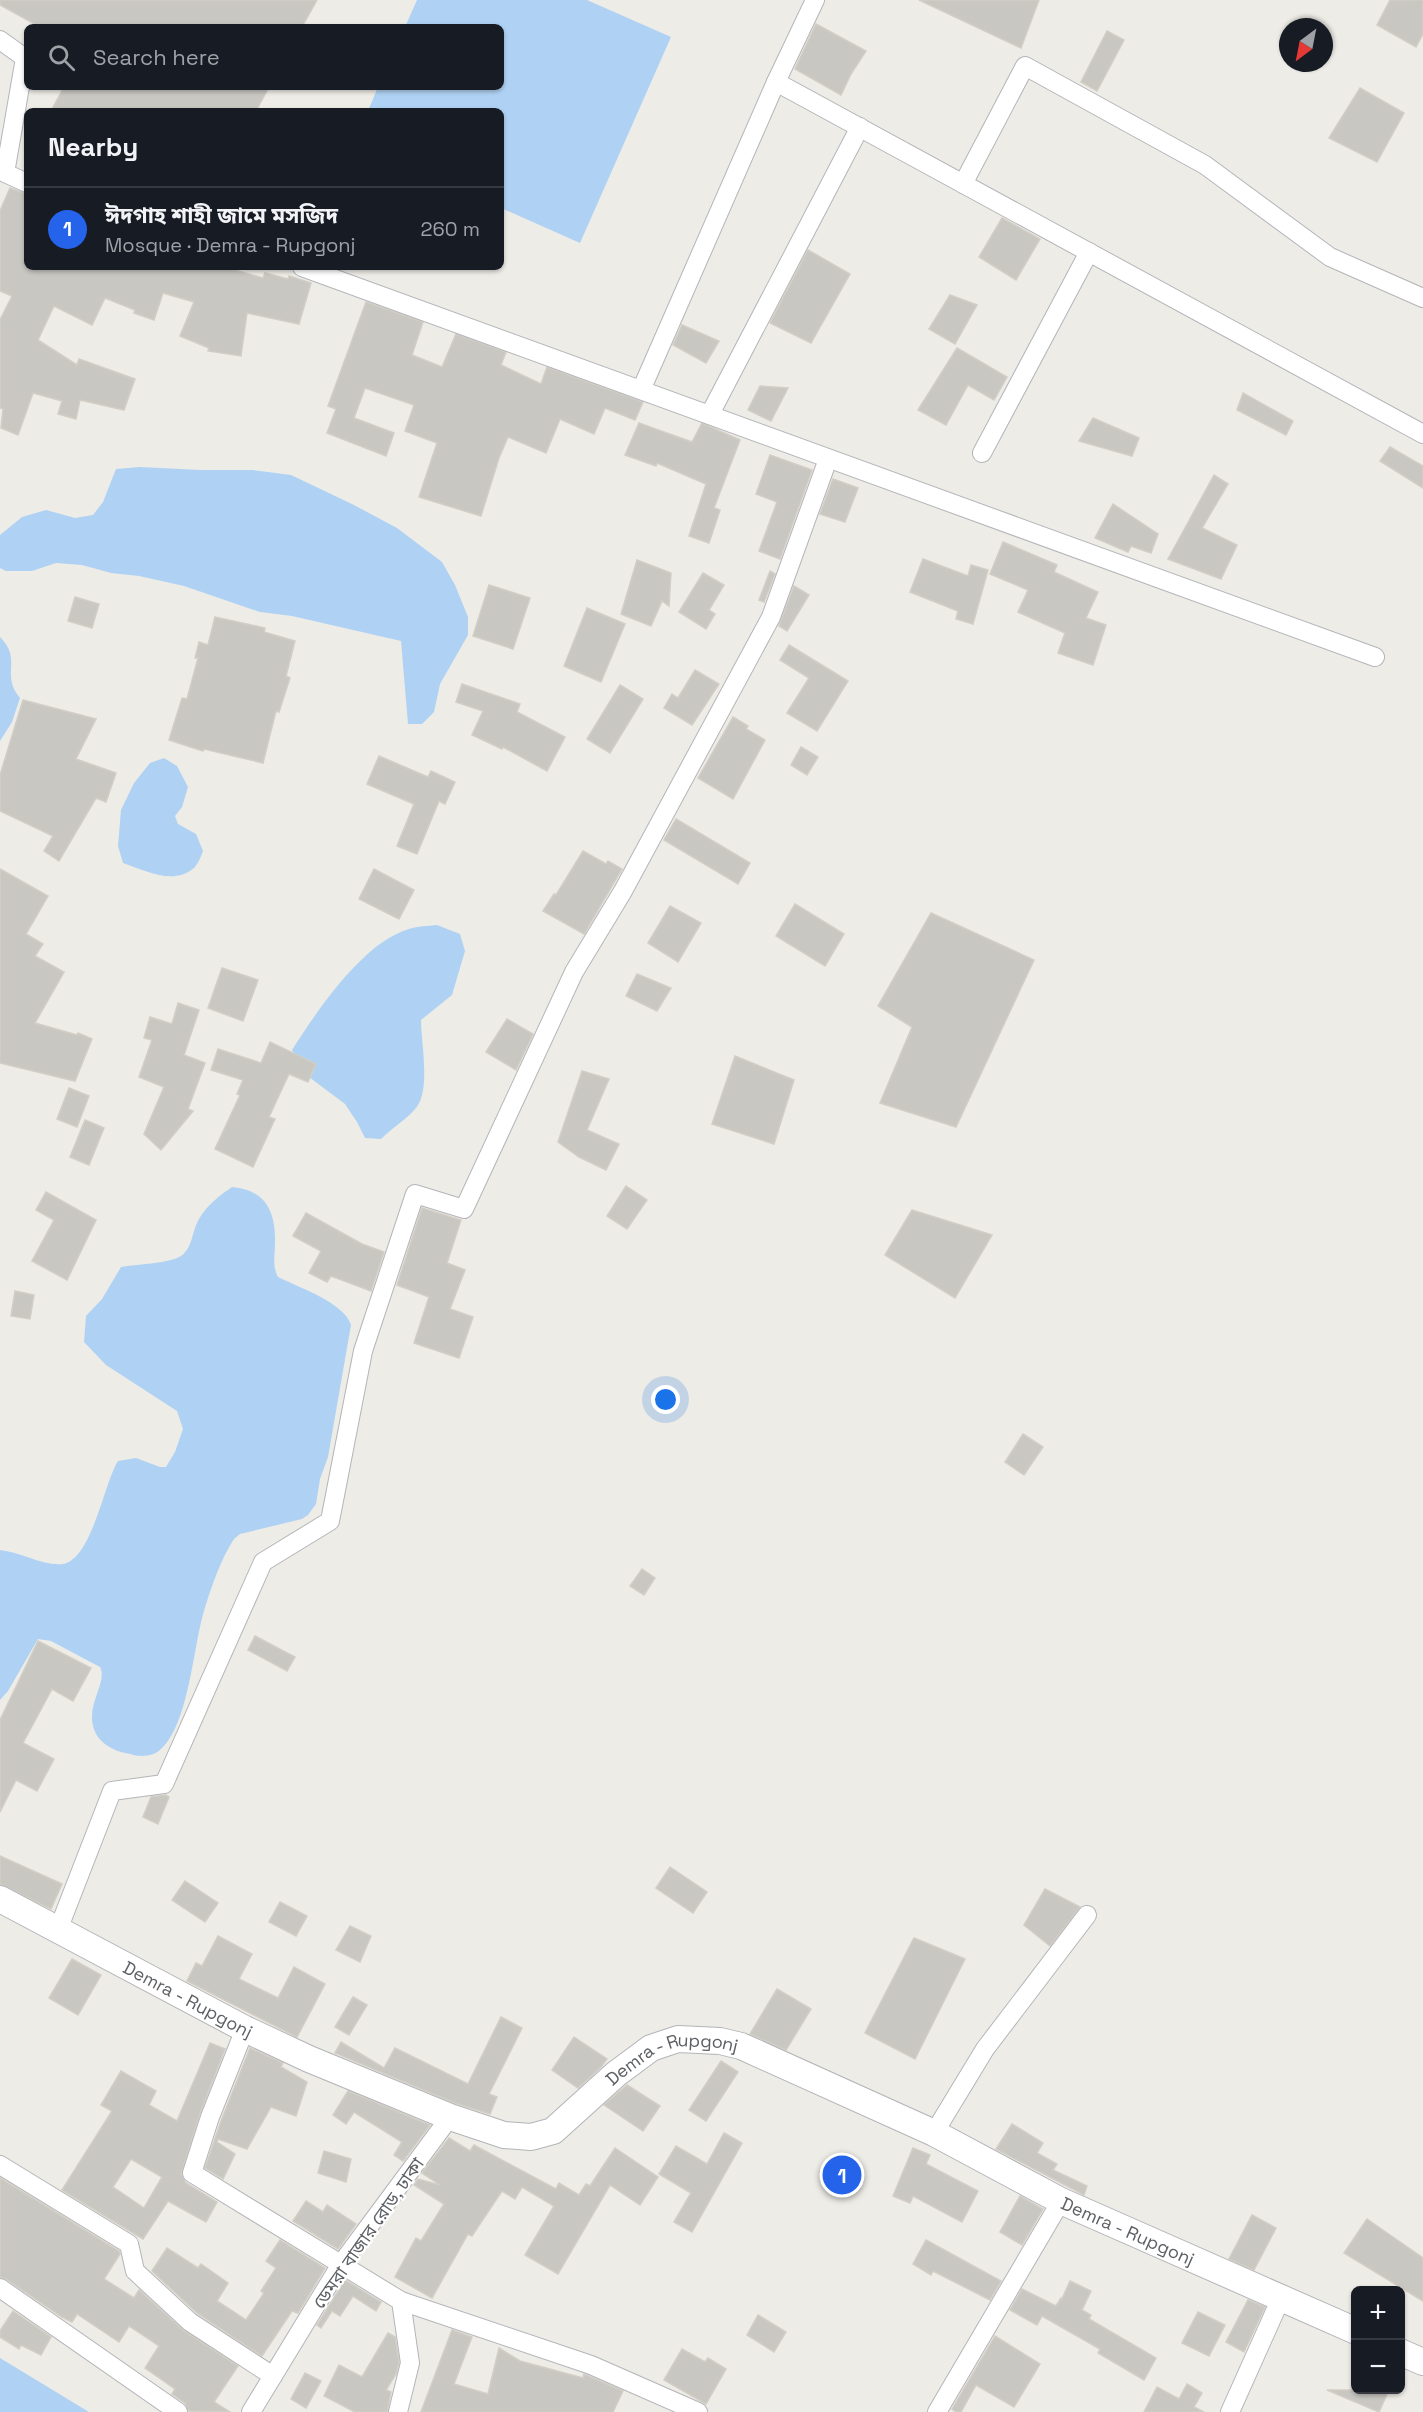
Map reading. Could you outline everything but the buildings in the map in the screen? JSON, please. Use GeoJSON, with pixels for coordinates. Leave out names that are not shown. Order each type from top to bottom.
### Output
{"type":"FeatureCollection","features":[{"type":"Feature","properties":{"kind":"street"},"geometry":{"type":"LineString","coordinates":[[642,388],[776,82],[815,0]]}},
{"type":"Feature","properties":{"kind":"street"},"geometry":{"type":"LineString","coordinates":[[0,40],[24,57]]}},
{"type":"Feature","properties":{"kind":"street"},"geometry":{"type":"LineString","coordinates":[[24,63],[2,173],[24,182]]}},
{"type":"Feature","properties":{"kind":"street"},"geometry":{"type":"LineString","coordinates":[[963,184],[1025,66],[1205,165],[1330,257],[1423,298]]}},
{"type":"Feature","properties":{"kind":"street"},"geometry":{"type":"LineString","coordinates":[[776,82],[1423,434]]}},
{"type":"Feature","properties":{"kind":"street"},"geometry":{"type":"LineString","coordinates":[[710,414],[860,127]]}},
{"type":"Feature","properties":{"kind":"street"},"geometry":{"type":"LineString","coordinates":[[982,453],[1089,252]]}},
{"type":"Feature","properties":{"kind":"street"},"geometry":{"type":"LineString","coordinates":[[310,270],[642,388],[828,459],[1375,657]]}},
{"type":"Feature","properties":{"kind":"street"},"geometry":{"type":"LineString","coordinates":[[58,1930],[112,1791],[164,1784],[263,1562],[330,1521],[363,1351],[415,1194],[464,1209],[574,972],[623,891],[771,617],[828,459]]}},
{"type":"Feature","properties":{"kind":"street","name":"Demra - Rupgonj"},"geometry":{"type":"LineString","coordinates":[[0,1899],[245,2030],[450,2117],[504,2134],[531,2137],[553,2131],[585,2105],[616,2074],[651,2048],[678,2039],[720,2040],[741,2046],[934,2133],[1061,2201],[1351,2329]]}},
{"type":"Feature","properties":{"kind":"street"},"geometry":{"type":"LineString","coordinates":[[934,2133],[985,2049],[1087,1915]]}},
{"type":"Feature","properties":{"kind":"street"},"geometry":{"type":"LineString","coordinates":[[245,2030],[210,2117],[192,2174],[401,2301],[591,2365],[698,2412]]}},
{"type":"Feature","properties":{"kind":"street","name":"ডেমরা বাজার রোড, ঢাকা"},"geometry":{"type":"LineString","coordinates":[[251,2412],[341,2264],[450,2117]]}},
{"type":"Feature","properties":{"kind":"street"},"geometry":{"type":"LineString","coordinates":[[0,2165],[129,2244],[135,2271],[190,2322],[273,2376]]}},
{"type":"Feature","properties":{"kind":"street"},"geometry":{"type":"LineString","coordinates":[[937,2412],[1061,2201]]}},
{"type":"Feature","properties":{"kind":"street"},"geometry":{"type":"LineString","coordinates":[[0,2288],[178,2412]]}},
{"type":"Feature","properties":{"kind":"street"},"geometry":{"type":"LineString","coordinates":[[1230,2412],[1281,2298]]}},
{"type":"Feature","properties":{"kind":"street"},"geometry":{"type":"LineString","coordinates":[[398,2412],[410,2363],[401,2301]]}},
{"type":"Feature","properties":{"kind":"street"},"geometry":{"type":"LineString","coordinates":[[1405,2354],[1423,2362]]}},
{"type":"Feature","properties":{"kind":"water"},"geometry":{"type":"Polygon","coordinates":[[[417,0],[587,0],[671,37],[580,243],[504,209],[504,108],[369,108],[377,90],[504,90],[504,24],[406,24],[417,0]]]}},
{"type":"Feature","properties":{"kind":"water"},"geometry":{"type":"Polygon","coordinates":[[[140,467],[253,470],[291,475],[397,528],[442,562],[455,585],[468,617],[468,635],[440,684],[434,712],[422,724],[408,724],[401,641],[292,616],[260,612],[184,586],[139,576],[111,573],[82,565],[56,563],[32,571],[6,571],[0,568],[0,535],[22,517],[46,510],[75,518],[93,515],[103,502],[116,469],[140,467]]]}},
{"type":"Feature","properties":{"kind":"water"},"geometry":{"type":"Polygon","coordinates":[[[0,637],[10,653],[12,682],[20,698],[12,722],[0,741],[0,637]]]}},
{"type":"Feature","properties":{"kind":"water"},"geometry":{"type":"Polygon","coordinates":[[[164,758],[177,766],[188,787],[182,807],[175,816],[178,824],[196,834],[203,851],[194,868],[177,876],[158,875],[123,863],[118,846],[121,810],[134,783],[150,763],[164,758]]]}},
{"type":"Feature","properties":{"kind":"water"},"geometry":{"type":"Polygon","coordinates":[[[437,925],[460,934],[465,951],[452,995],[421,1020],[424,1078],[421,1100],[412,1112],[381,1139],[365,1138],[345,1104],[305,1074],[292,1050],[328,998],[358,963],[375,948],[392,936],[409,929],[437,925]]]}},
{"type":"Feature","properties":{"kind":"water"},"geometry":{"type":"Polygon","coordinates":[[[232,1187],[253,1193],[267,1205],[275,1232],[274,1265],[278,1277],[331,1303],[347,1317],[351,1325],[328,1457],[320,1479],[316,1504],[302,1519],[240,1534],[234,1539],[221,1564],[207,1602],[189,1685],[178,1723],[160,1750],[149,1755],[137,1756],[108,1746],[101,1741],[93,1727],[93,1707],[102,1674],[100,1667],[51,1641],[38,1639],[8,1691],[0,1700],[0,1550],[55,1564],[63,1564],[73,1559],[82,1549],[89,1535],[118,1461],[136,1458],[166,1467],[175,1452],[183,1429],[177,1411],[106,1365],[84,1342],[86,1316],[102,1299],[121,1267],[168,1261],[185,1253],[202,1214],[232,1187]]]}},
{"type":"Feature","properties":{"kind":"water"},"geometry":{"type":"Polygon","coordinates":[[[0,2358],[89,2412],[0,2412],[0,2358]]]}},
{"type":"Feature","properties":{"kind":"place","name":"ঈদগাহ শাহী জামে মসজিদ"},"geometry":{"type":"Point","coordinates":[842,2175]}}]}
